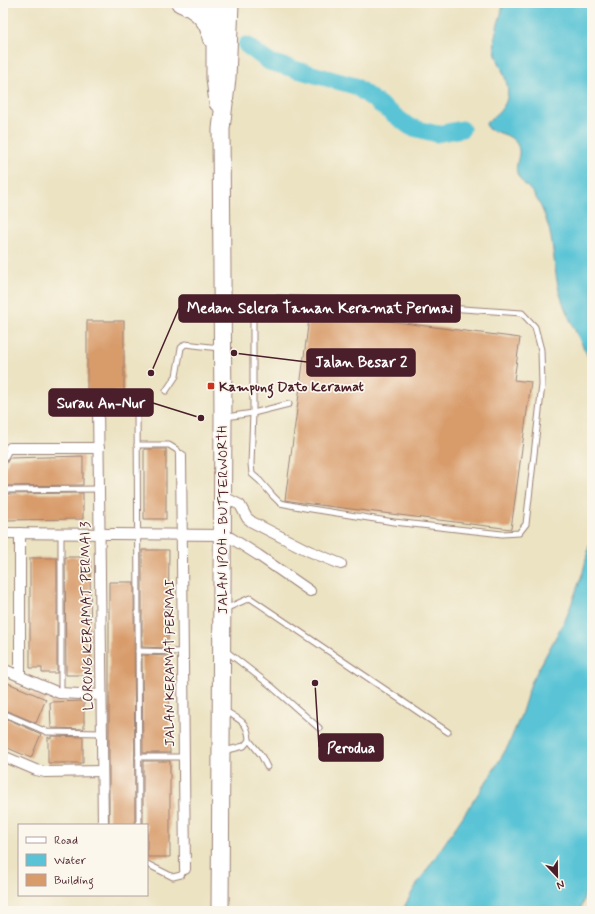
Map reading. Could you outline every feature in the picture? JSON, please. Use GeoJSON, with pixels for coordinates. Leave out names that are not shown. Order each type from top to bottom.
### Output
{"type":"FeatureCollection","features":[{"type":"Feature","properties":{"kind":"highway"},"geometry":{"type":"LineString","coordinates":[[180,3],[197,11],[208,26],[211,35],[215,78]]}},
{"type":"Feature","properties":{"kind":"highway","name":"JALAN IPOH - BUTTERWORTH"},"geometry":{"type":"LineString","coordinates":[[218,4],[215,78],[222,129]]}},
{"type":"Feature","properties":{"kind":"highway","name":"JALAN IPOH - BUTTERWORTH"},"geometry":{"type":"LineString","coordinates":[[218,4],[227,78],[222,129],[223,418],[220,911]]}},
{"type":"Feature","properties":{"kind":"street","name":"LORONG KERAMAT PERMAI 3"},"geometry":{"type":"LineString","coordinates":[[98,406],[103,824]]}},
{"type":"Feature","properties":{"kind":"street"},"geometry":{"type":"LineString","coordinates":[[10,448],[98,448]]}},
{"type":"Feature","properties":{"kind":"street","name":"JALAN KERAMAT PERMAI"},"geometry":{"type":"LineString","coordinates":[[181,456],[185,869]]}},
{"type":"Feature","properties":{"kind":"street"},"geometry":{"type":"LineString","coordinates":[[222,496],[240,505],[247,518],[252,522],[309,551],[341,564]]}},
{"type":"Feature","properties":{"kind":"street"},"geometry":{"type":"LineString","coordinates":[[3,533],[222,535],[231,538],[258,555],[310,591]]}},
{"type":"Feature","properties":{"kind":"street"},"geometry":{"type":"LineString","coordinates":[[20,533],[20,676]]}},
{"type":"Feature","properties":{"kind":"street"},"geometry":{"type":"LineString","coordinates":[[3,669],[61,693],[101,695]]}},
{"type":"Feature","properties":{"kind":"street"},"geometry":{"type":"LineString","coordinates":[[3,756],[36,770],[45,772],[102,771]]}},
{"type":"Feature","properties":{"kind":"lane"},"geometry":{"type":"LineString","coordinates":[[253,304],[253,414],[250,464],[252,474],[280,503],[394,522],[467,531],[502,534],[518,533],[526,524],[542,378],[541,350],[535,326],[522,312],[276,298]]}},
{"type":"Feature","properties":{"kind":"lane"},"geometry":{"type":"LineString","coordinates":[[166,391],[176,376],[181,348],[185,344],[222,348]]}},
{"type":"Feature","properties":{"kind":"lane"},"geometry":{"type":"LineString","coordinates":[[223,418],[253,414],[288,404]]}},
{"type":"Feature","properties":{"kind":"lane"},"geometry":{"type":"LineString","coordinates":[[137,406],[139,824]]}},
{"type":"Feature","properties":{"kind":"lane"},"geometry":{"type":"LineString","coordinates":[[137,445],[169,445],[177,450],[181,456]]}},
{"type":"Feature","properties":{"kind":"lane"},"geometry":{"type":"LineString","coordinates":[[3,461],[10,448]]}},
{"type":"Feature","properties":{"kind":"lane"},"geometry":{"type":"LineString","coordinates":[[3,490],[99,489]]}},
{"type":"Feature","properties":{"kind":"lane"},"geometry":{"type":"LineString","coordinates":[[61,534],[61,693]]}},
{"type":"Feature","properties":{"kind":"lane"},"geometry":{"type":"LineString","coordinates":[[222,610],[250,598],[448,732]]}},
{"type":"Feature","properties":{"kind":"lane"},"geometry":{"type":"LineString","coordinates":[[222,648],[270,686],[319,728]]}},
{"type":"Feature","properties":{"kind":"lane"},"geometry":{"type":"LineString","coordinates":[[138,651],[182,652]]}},
{"type":"Feature","properties":{"kind":"lane"},"geometry":{"type":"LineString","coordinates":[[221,709],[244,723],[248,730],[249,740],[261,755],[267,767]]}},
{"type":"Feature","properties":{"kind":"lane"},"geometry":{"type":"LineString","coordinates":[[3,713],[47,732],[102,733]]}},
{"type":"Feature","properties":{"kind":"lane"},"geometry":{"type":"LineString","coordinates":[[221,751],[244,746],[249,740]]}},
{"type":"Feature","properties":{"kind":"lane"},"geometry":{"type":"LineString","coordinates":[[138,757],[183,757]]}},
{"type":"Feature","properties":{"kind":"lane"},"geometry":{"type":"LineString","coordinates":[[148,864],[173,877],[181,875],[185,869]]}},
{"type":"Feature","properties":{"kind":"water"},"geometry":{"type":"Polygon","coordinates":[[[503,3],[592,3],[592,370],[590,361],[570,320],[560,294],[551,237],[545,216],[534,195],[517,173],[516,169],[519,148],[511,138],[488,129],[486,124],[499,112],[508,95],[506,80],[496,55],[494,43],[503,3]]]}},
{"type":"Feature","properties":{"kind":"water"},"geometry":{"type":"Polygon","coordinates":[[[592,534],[592,870],[580,911],[402,911],[414,889],[490,776],[508,746],[521,715],[531,683],[567,616],[583,572],[592,534]]]}},
{"type":"Feature","properties":{"kind":"building"},"geometry":{"type":"Polygon","coordinates":[[[310,311],[520,338],[514,380],[531,382],[511,529],[285,500],[310,311]]]}},
{"type":"Feature","properties":{"kind":"building"},"geometry":{"type":"Polygon","coordinates":[[[87,321],[124,321],[124,392],[87,392],[87,321]]]}},
{"type":"Feature","properties":{"kind":"building"},"geometry":{"type":"Polygon","coordinates":[[[144,449],[166,449],[166,519],[144,519],[144,449]]]}},
{"type":"Feature","properties":{"kind":"building"},"geometry":{"type":"Polygon","coordinates":[[[83,456],[83,485],[3,486],[3,471],[9,458],[83,456]]]}},
{"type":"Feature","properties":{"kind":"building"},"geometry":{"type":"Polygon","coordinates":[[[83,493],[83,519],[3,520],[3,494],[83,493]]]}},
{"type":"Feature","properties":{"kind":"building"},"geometry":{"type":"Polygon","coordinates":[[[142,550],[169,550],[168,648],[142,647],[142,550]]]}},
{"type":"Feature","properties":{"kind":"building"},"geometry":{"type":"Polygon","coordinates":[[[65,557],[90,557],[91,675],[66,675],[65,557]]]}},
{"type":"Feature","properties":{"kind":"building"},"geometry":{"type":"Polygon","coordinates":[[[30,558],[57,558],[57,673],[42,673],[42,668],[30,668],[30,558]]]}},
{"type":"Feature","properties":{"kind":"building"},"geometry":{"type":"Polygon","coordinates":[[[109,582],[134,582],[135,824],[109,824],[109,582]]]}},
{"type":"Feature","properties":{"kind":"building"},"geometry":{"type":"Polygon","coordinates":[[[142,655],[169,656],[170,753],[143,753],[142,655]]]}},
{"type":"Feature","properties":{"kind":"building"},"geometry":{"type":"Polygon","coordinates":[[[3,681],[46,699],[36,723],[3,709],[3,681]]]}},
{"type":"Feature","properties":{"kind":"building"},"geometry":{"type":"Polygon","coordinates":[[[84,701],[83,729],[51,728],[50,702],[84,701]]]}},
{"type":"Feature","properties":{"kind":"building"},"geometry":{"type":"Polygon","coordinates":[[[3,717],[41,734],[31,758],[3,746],[3,717]]]}},
{"type":"Feature","properties":{"kind":"building"},"geometry":{"type":"Polygon","coordinates":[[[51,736],[83,737],[83,763],[48,763],[48,737],[51,739],[51,736]]]}},
{"type":"Feature","properties":{"kind":"building"},"geometry":{"type":"Polygon","coordinates":[[[143,761],[170,761],[170,857],[148,857],[148,824],[143,824],[143,761]]]}},
{"type":"Feature","properties":{"kind":"waterway"},"geometry":{"type":"LineString","coordinates":[[246,45],[269,62],[355,86],[410,127],[437,134],[462,129]]}},
{"type":"Feature","properties":{"kind":"place","name":"Jalan Besar 2"},"geometry":{"type":"Point","coordinates":[234,353]}},
{"type":"Feature","properties":{"kind":"place","name":"Medan Selera Taman Keramat Permai"},"geometry":{"type":"Point","coordinates":[151,373]}},
{"type":"Feature","properties":{"kind":"place","name":"Kampung Dato Keramat"},"geometry":{"type":"Point","coordinates":[211,386]}},
{"type":"Feature","properties":{"kind":"place","name":"Surau An-Nur"},"geometry":{"type":"Point","coordinates":[201,418]}},
{"type":"Feature","properties":{"kind":"place","name":"Perodua"},"geometry":{"type":"Point","coordinates":[315,683]}}]}
